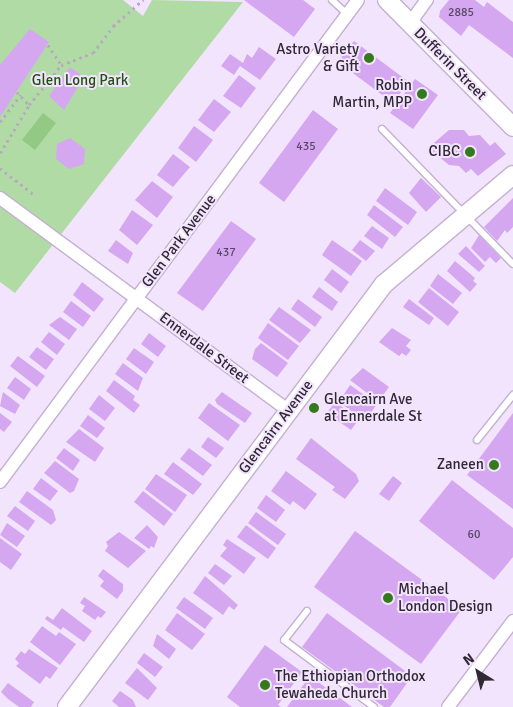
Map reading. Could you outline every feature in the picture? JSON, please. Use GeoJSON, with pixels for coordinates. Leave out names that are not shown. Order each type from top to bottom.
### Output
{"type":"FeatureCollection","features":[{"type":"Feature","properties":{"kind":"street","name":"Glen Park Avenue"},"geometry":{"type":"LineString","coordinates":[[0,482],[358,0]]}},
{"type":"Feature","properties":{"kind":"street","name":"Dufferin Street"},"geometry":{"type":"LineString","coordinates":[[387,0],[513,128]]}},
{"type":"Feature","properties":{"kind":"street"},"geometry":{"type":"LineString","coordinates":[[410,23],[427,0]]}},
{"type":"Feature","properties":{"kind":"street","name":"Glencairn Avenue"},"geometry":{"type":"LineString","coordinates":[[68,707],[384,284],[463,214],[513,174]]}},
{"type":"Feature","properties":{"kind":"street","name":"Ennerdale Street"},"geometry":{"type":"LineString","coordinates":[[0,198],[288,410]]}},
{"type":"Feature","properties":{"kind":"street"},"geometry":{"type":"LineString","coordinates":[[448,707],[513,621]]}},
{"type":"Feature","properties":{"kind":"lane"},"geometry":{"type":"LineString","coordinates":[[332,0],[347,14]]}},
{"type":"Feature","properties":{"kind":"lane"},"geometry":{"type":"LineString","coordinates":[[382,129],[513,264]]}},
{"type":"Feature","properties":{"kind":"lane"},"geometry":{"type":"LineString","coordinates":[[477,440],[513,395]]}},
{"type":"Feature","properties":{"kind":"lane"},"geometry":{"type":"LineString","coordinates":[[307,611],[284,640],[374,707]]}},
{"type":"Feature","properties":{"kind":"path"},"geometry":{"type":"LineString","coordinates":[[0,152],[29,105],[61,65],[93,53],[113,26],[142,0]]}},
{"type":"Feature","properties":{"kind":"path"},"geometry":{"type":"LineString","coordinates":[[48,45],[61,65]]}},
{"type":"Feature","properties":{"kind":"path"},"geometry":{"type":"LineString","coordinates":[[17,92],[29,105]]}},
{"type":"Feature","properties":{"kind":"path"},"geometry":{"type":"LineString","coordinates":[[0,122],[20,95]]}},
{"type":"Feature","properties":{"kind":"path"},"geometry":{"type":"LineString","coordinates":[[0,168],[33,194]]}},
{"type":"Feature","properties":{"kind":"green space","name":"Glen Long Park"},"geometry":{"type":"Polygon","coordinates":[[[0,0],[123,0],[143,16],[152,0],[243,2],[15,293],[0,282],[0,0]]]}},
{"type":"Feature","properties":{"kind":"shaded area"},"geometry":{"type":"Polygon","coordinates":[[[43,113],[56,123],[35,150],[22,140],[43,113]]]}},
{"type":"Feature","properties":{"kind":"building"},"geometry":{"type":"Polygon","coordinates":[[[244,0],[303,0],[315,9],[294,37],[244,0]]]}},
{"type":"Feature","properties":{"kind":"building"},"geometry":{"type":"Polygon","coordinates":[[[449,0],[475,0],[484,7],[487,2],[513,22],[513,58],[469,25],[461,36],[439,17],[440,11],[449,0]]]}},
{"type":"Feature","properties":{"kind":"building"},"geometry":{"type":"Polygon","coordinates":[[[30,29],[49,42],[0,117],[0,65],[30,29]]]}},
{"type":"Feature","properties":{"kind":"building"},"geometry":{"type":"Polygon","coordinates":[[[354,41],[409,82],[393,103],[338,62],[354,41]]]}},
{"type":"Feature","properties":{"kind":"building"},"geometry":{"type":"Polygon","coordinates":[[[259,47],[276,59],[260,80],[240,66],[234,75],[221,66],[230,54],[243,63],[247,54],[252,58],[259,47]]]}},
{"type":"Feature","properties":{"kind":"building"},"geometry":{"type":"Polygon","coordinates":[[[70,67],[84,77],[64,110],[49,96],[70,67]]]}},
{"type":"Feature","properties":{"kind":"building"},"geometry":{"type":"Polygon","coordinates":[[[239,75],[256,88],[241,108],[223,96],[239,75]]]}},
{"type":"Feature","properties":{"kind":"building"},"geometry":{"type":"Polygon","coordinates":[[[415,79],[438,95],[413,129],[390,113],[415,79]]]}},
{"type":"Feature","properties":{"kind":"building"},"geometry":{"type":"Polygon","coordinates":[[[214,99],[231,112],[214,132],[198,120],[214,99]]]}},
{"type":"Feature","properties":{"kind":"building"},"geometry":{"type":"Polygon","coordinates":[[[313,110],[338,129],[284,202],[259,183],[313,110]]]}},
{"type":"Feature","properties":{"kind":"building"},"geometry":{"type":"Polygon","coordinates":[[[194,126],[213,140],[196,162],[178,148],[194,126]]]}},
{"type":"Feature","properties":{"kind":"building","name":"CIBC"},"geometry":{"type":"Polygon","coordinates":[[[449,130],[464,130],[469,136],[480,135],[490,146],[495,142],[506,154],[478,176],[471,169],[466,173],[459,166],[449,165],[428,148],[449,130]]]}},
{"type":"Feature","properties":{"kind":"building"},"geometry":{"type":"Polygon","coordinates":[[[70,138],[85,149],[84,164],[69,169],[56,159],[57,144],[70,138]]]}},
{"type":"Feature","properties":{"kind":"building"},"geometry":{"type":"Polygon","coordinates":[[[173,154],[190,167],[173,187],[157,175],[173,154]]]}},
{"type":"Feature","properties":{"kind":"building"},"geometry":{"type":"Polygon","coordinates":[[[421,178],[441,197],[426,212],[409,193],[421,178]]]}},
{"type":"Feature","properties":{"kind":"building"},"geometry":{"type":"Polygon","coordinates":[[[152,181],[173,197],[157,218],[135,200],[152,181]]]}},
{"type":"Feature","properties":{"kind":"building"},"geometry":{"type":"Polygon","coordinates":[[[385,188],[417,212],[408,225],[376,201],[385,188]]]}},
{"type":"Feature","properties":{"kind":"building"},"geometry":{"type":"Polygon","coordinates":[[[513,198],[513,227],[507,233],[505,230],[497,241],[484,227],[513,198]]]}},
{"type":"Feature","properties":{"kind":"building"},"geometry":{"type":"Polygon","coordinates":[[[374,205],[403,227],[395,237],[367,215],[374,205]]]}},
{"type":"Feature","properties":{"kind":"building"},"geometry":{"type":"Polygon","coordinates":[[[132,210],[153,225],[137,245],[119,230],[132,210]]]}},
{"type":"Feature","properties":{"kind":"building"},"geometry":{"type":"Polygon","coordinates":[[[231,221],[256,239],[203,311],[177,293],[231,221]]]}},
{"type":"Feature","properties":{"kind":"building"},"geometry":{"type":"Polygon","coordinates":[[[372,226],[389,238],[382,249],[364,236],[372,226]]]}},
{"type":"Feature","properties":{"kind":"building"},"geometry":{"type":"Polygon","coordinates":[[[479,235],[501,258],[496,263],[490,257],[485,262],[471,248],[479,235]]]}},
{"type":"Feature","properties":{"kind":"building"},"geometry":{"type":"Polygon","coordinates":[[[116,240],[133,253],[128,264],[108,251],[116,240]]]}},
{"type":"Feature","properties":{"kind":"building"},"geometry":{"type":"Polygon","coordinates":[[[332,240],[362,261],[351,276],[322,255],[332,240]]]}},
{"type":"Feature","properties":{"kind":"building"},"geometry":{"type":"Polygon","coordinates":[[[360,240],[375,251],[366,261],[352,250],[360,240]]]}},
{"type":"Feature","properties":{"kind":"building"},"geometry":{"type":"Polygon","coordinates":[[[466,246],[485,266],[479,272],[458,254],[466,246]]]}},
{"type":"Feature","properties":{"kind":"building"},"geometry":{"type":"Polygon","coordinates":[[[455,261],[475,278],[473,281],[477,284],[470,292],[447,271],[455,261]]]}},
{"type":"Feature","properties":{"kind":"building"},"geometry":{"type":"Polygon","coordinates":[[[332,269],[349,282],[341,293],[324,280],[332,269]]]}},
{"type":"Feature","properties":{"kind":"building"},"geometry":{"type":"Polygon","coordinates":[[[438,274],[462,293],[453,304],[430,286],[438,274]]]}},
{"type":"Feature","properties":{"kind":"building"},"geometry":{"type":"Polygon","coordinates":[[[82,282],[104,299],[94,312],[73,295],[82,282]]]}},
{"type":"Feature","properties":{"kind":"building"},"geometry":{"type":"Polygon","coordinates":[[[319,287],[338,302],[332,311],[312,297],[319,287]]]}},
{"type":"Feature","properties":{"kind":"building"},"geometry":{"type":"Polygon","coordinates":[[[429,288],[459,312],[448,326],[418,302],[429,288]]]}},
{"type":"Feature","properties":{"kind":"building"},"geometry":{"type":"Polygon","coordinates":[[[298,299],[322,317],[315,327],[291,309],[298,299]]]}},
{"type":"Feature","properties":{"kind":"building"},"geometry":{"type":"Polygon","coordinates":[[[409,299],[434,318],[429,325],[403,307],[409,299]]]}},
{"type":"Feature","properties":{"kind":"building"},"geometry":{"type":"Polygon","coordinates":[[[71,301],[91,316],[83,327],[63,312],[71,301]]]}},
{"type":"Feature","properties":{"kind":"building"},"geometry":{"type":"Polygon","coordinates":[[[279,307],[311,330],[300,343],[269,320],[279,307]]]}},
{"type":"Feature","properties":{"kind":"building"},"geometry":{"type":"Polygon","coordinates":[[[60,317],[77,329],[69,340],[49,325],[60,317]]]}},
{"type":"Feature","properties":{"kind":"building"},"geometry":{"type":"Polygon","coordinates":[[[268,323],[299,346],[288,360],[258,338],[268,323]]]}},
{"type":"Feature","properties":{"kind":"building"},"geometry":{"type":"Polygon","coordinates":[[[392,328],[411,340],[406,346],[411,350],[406,356],[402,353],[399,356],[379,342],[392,328]]]}},
{"type":"Feature","properties":{"kind":"building"},"geometry":{"type":"Polygon","coordinates":[[[49,332],[65,344],[57,355],[41,342],[49,332]]]}},
{"type":"Feature","properties":{"kind":"building"},"geometry":{"type":"Polygon","coordinates":[[[149,333],[166,346],[158,357],[141,344],[149,333]]]}},
{"type":"Feature","properties":{"kind":"building"},"geometry":{"type":"Polygon","coordinates":[[[261,343],[288,363],[277,377],[252,359],[255,349],[261,343]]]}},
{"type":"Feature","properties":{"kind":"building"},"geometry":{"type":"Polygon","coordinates":[[[37,347],[54,359],[46,370],[29,357],[37,347]]]}},
{"type":"Feature","properties":{"kind":"building"},"geometry":{"type":"Polygon","coordinates":[[[134,348],[154,362],[146,374],[126,359],[134,348]]]}},
{"type":"Feature","properties":{"kind":"building"},"geometry":{"type":"Polygon","coordinates":[[[18,356],[45,376],[37,387],[10,366],[18,356]]]}},
{"type":"Feature","properties":{"kind":"building"},"geometry":{"type":"Polygon","coordinates":[[[123,363],[143,378],[138,391],[115,374],[123,363]]]}},
{"type":"Feature","properties":{"kind":"building"},"geometry":{"type":"Polygon","coordinates":[[[363,368],[389,387],[381,398],[378,396],[375,399],[350,380],[363,368]]]}},
{"type":"Feature","properties":{"kind":"building"},"geometry":{"type":"Polygon","coordinates":[[[15,377],[31,389],[24,400],[7,388],[15,377]]]}},
{"type":"Feature","properties":{"kind":"building"},"geometry":{"type":"Polygon","coordinates":[[[114,380],[135,396],[133,400],[140,405],[134,413],[106,391],[114,380]]]}},
{"type":"Feature","properties":{"kind":"building"},"geometry":{"type":"Polygon","coordinates":[[[350,385],[377,404],[365,421],[339,402],[350,385]]]}},
{"type":"Feature","properties":{"kind":"building"},"geometry":{"type":"Polygon","coordinates":[[[3,392],[20,405],[15,414],[0,406],[3,392]]]}},
{"type":"Feature","properties":{"kind":"building"},"geometry":{"type":"Polygon","coordinates":[[[222,392],[252,413],[245,423],[217,404],[215,400],[222,392]]]}},
{"type":"Feature","properties":{"kind":"building"},"geometry":{"type":"Polygon","coordinates":[[[99,395],[115,408],[105,421],[89,409],[99,395]]]}},
{"type":"Feature","properties":{"kind":"building"},"geometry":{"type":"Polygon","coordinates":[[[335,402],[359,419],[351,430],[327,413],[335,402]]]}},
{"type":"Feature","properties":{"kind":"building"},"geometry":{"type":"Polygon","coordinates":[[[209,403],[240,425],[228,441],[198,418],[209,403]]]}},
{"type":"Feature","properties":{"kind":"building"},"geometry":{"type":"Polygon","coordinates":[[[0,413],[12,422],[4,432],[0,429],[0,413]]]}},
{"type":"Feature","properties":{"kind":"building","name":"Zaneen"},"geometry":{"type":"Polygon","coordinates":[[[513,413],[513,509],[467,475],[513,413]]]}},
{"type":"Feature","properties":{"kind":"building"},"geometry":{"type":"Polygon","coordinates":[[[88,415],[105,428],[97,438],[80,426],[88,415]]]}},
{"type":"Feature","properties":{"kind":"building"},"geometry":{"type":"Polygon","coordinates":[[[79,429],[104,448],[95,462],[66,442],[79,429]]]}},
{"type":"Feature","properties":{"kind":"building"},"geometry":{"type":"Polygon","coordinates":[[[208,437],[224,448],[216,458],[201,447],[208,437]]]}},
{"type":"Feature","properties":{"kind":"building"},"geometry":{"type":"Polygon","coordinates":[[[311,438],[356,474],[359,481],[345,499],[332,490],[335,487],[296,459],[311,438]]]}},
{"type":"Feature","properties":{"kind":"building"},"geometry":{"type":"Polygon","coordinates":[[[64,448],[80,460],[73,471],[56,458],[64,448]]]}},
{"type":"Feature","properties":{"kind":"building"},"geometry":{"type":"Polygon","coordinates":[[[189,448],[212,465],[203,476],[180,459],[189,448]]]}},
{"type":"Feature","properties":{"kind":"building"},"geometry":{"type":"Polygon","coordinates":[[[55,461],[79,479],[74,491],[70,493],[44,473],[55,461]]]}},
{"type":"Feature","properties":{"kind":"building"},"geometry":{"type":"Polygon","coordinates":[[[173,462],[202,484],[193,495],[164,474],[173,462]]]}},
{"type":"Feature","properties":{"kind":"building"},"geometry":{"type":"Polygon","coordinates":[[[286,471],[317,494],[305,510],[293,501],[290,505],[271,491],[286,471]]]}},
{"type":"Feature","properties":{"kind":"building"},"geometry":{"type":"Polygon","coordinates":[[[156,474],[187,495],[175,512],[145,489],[156,474]]]}},
{"type":"Feature","properties":{"kind":"building"},"geometry":{"type":"Polygon","coordinates":[[[393,476],[402,483],[389,501],[379,494],[393,476]]]}},
{"type":"Feature","properties":{"kind":"building"},"geometry":{"type":"Polygon","coordinates":[[[41,478],[58,491],[50,501],[33,489],[41,478]]]}},
{"type":"Feature","properties":{"kind":"building"},"geometry":{"type":"Polygon","coordinates":[[[452,480],[513,528],[513,557],[494,580],[419,521],[452,480]]]}},
{"type":"Feature","properties":{"kind":"building"},"geometry":{"type":"Polygon","coordinates":[[[27,491],[53,510],[56,520],[51,525],[19,502],[27,491]]]}},
{"type":"Feature","properties":{"kind":"building"},"geometry":{"type":"Polygon","coordinates":[[[143,491],[173,514],[164,526],[134,502],[143,491]]]}},
{"type":"Feature","properties":{"kind":"building"},"geometry":{"type":"Polygon","coordinates":[[[266,495],[285,510],[276,522],[257,508],[266,495]]]}},
{"type":"Feature","properties":{"kind":"building"},"geometry":{"type":"Polygon","coordinates":[[[15,506],[35,521],[28,531],[7,516],[15,506]]]}},
{"type":"Feature","properties":{"kind":"building"},"geometry":{"type":"Polygon","coordinates":[[[256,512],[286,534],[278,545],[248,523],[256,512]]]}},
{"type":"Feature","properties":{"kind":"building"},"geometry":{"type":"Polygon","coordinates":[[[7,523],[25,536],[17,547],[0,535],[7,523]]]}},
{"type":"Feature","properties":{"kind":"building"},"geometry":{"type":"Polygon","coordinates":[[[147,525],[158,537],[154,548],[151,546],[149,549],[134,538],[147,525]]]}},
{"type":"Feature","properties":{"kind":"building"},"geometry":{"type":"Polygon","coordinates":[[[246,525],[276,548],[268,559],[237,537],[246,525]]]}},
{"type":"Feature","properties":{"kind":"building","name":"Michael London Design"},"geometry":{"type":"Polygon","coordinates":[[[355,531],[462,609],[421,664],[314,587],[355,531]]]}},
{"type":"Feature","properties":{"kind":"building"},"geometry":{"type":"Polygon","coordinates":[[[119,532],[146,551],[128,568],[105,551],[108,546],[106,542],[119,532]]]}},
{"type":"Feature","properties":{"kind":"building"},"geometry":{"type":"Polygon","coordinates":[[[0,538],[22,554],[11,570],[0,562],[0,538]]]}},
{"type":"Feature","properties":{"kind":"building"},"geometry":{"type":"Polygon","coordinates":[[[227,539],[256,558],[244,574],[220,556],[227,548],[223,545],[227,539]]]}},
{"type":"Feature","properties":{"kind":"building"},"geometry":{"type":"Polygon","coordinates":[[[215,564],[232,576],[224,585],[208,573],[215,564]]]}},
{"type":"Feature","properties":{"kind":"building"},"geometry":{"type":"Polygon","coordinates":[[[103,569],[123,584],[123,591],[117,599],[100,586],[104,581],[98,576],[103,569]]]}},
{"type":"Feature","properties":{"kind":"building"},"geometry":{"type":"Polygon","coordinates":[[[205,576],[238,605],[234,610],[229,606],[223,615],[193,593],[205,576]]]}},
{"type":"Feature","properties":{"kind":"building"},"geometry":{"type":"Polygon","coordinates":[[[84,597],[106,612],[101,618],[98,616],[95,620],[82,611],[85,606],[80,603],[84,597]]]}},
{"type":"Feature","properties":{"kind":"building"},"geometry":{"type":"Polygon","coordinates":[[[184,597],[213,618],[205,629],[176,608],[184,597]]]}},
{"type":"Feature","properties":{"kind":"building"},"geometry":{"type":"Polygon","coordinates":[[[62,608],[92,631],[84,642],[63,627],[61,630],[45,619],[47,616],[53,620],[62,608]]]}},
{"type":"Feature","properties":{"kind":"building"},"geometry":{"type":"Polygon","coordinates":[[[177,613],[205,634],[192,650],[165,630],[177,613]]]}},
{"type":"Feature","properties":{"kind":"building"},"geometry":{"type":"Polygon","coordinates":[[[327,613],[412,676],[390,707],[384,707],[302,647],[327,613]]]}},
{"type":"Feature","properties":{"kind":"building"},"geometry":{"type":"Polygon","coordinates":[[[42,626],[56,636],[59,632],[76,644],[60,665],[30,642],[42,626]]]}},
{"type":"Feature","properties":{"kind":"building"},"geometry":{"type":"Polygon","coordinates":[[[157,634],[176,649],[169,659],[153,646],[157,634]]]}},
{"type":"Feature","properties":{"kind":"building","name":"The Ethiopian Orthodox Tewaheda Church"},"geometry":{"type":"Polygon","coordinates":[[[265,645],[302,672],[278,705],[281,707],[240,707],[227,697],[265,645]]]}},
{"type":"Feature","properties":{"kind":"building"},"geometry":{"type":"Polygon","coordinates":[[[29,649],[58,668],[50,679],[46,676],[40,684],[16,666],[19,663],[15,659],[21,651],[25,654],[29,649]]]}},
{"type":"Feature","properties":{"kind":"building"},"geometry":{"type":"Polygon","coordinates":[[[144,653],[163,667],[155,677],[137,663],[144,653]]]}},
{"type":"Feature","properties":{"kind":"building"},"geometry":{"type":"Polygon","coordinates":[[[137,668],[157,688],[148,700],[125,683],[137,668]]]}},
{"type":"Feature","properties":{"kind":"building","name":"The Ethiopian Orthodox Tewaheda Church"},"geometry":{"type":"Polygon","coordinates":[[[310,676],[352,707],[287,707],[310,676]]]}},
{"type":"Feature","properties":{"kind":"building"},"geometry":{"type":"Polygon","coordinates":[[[8,683],[34,702],[31,707],[19,707],[1,692],[8,683]]]}},
{"type":"Feature","properties":{"kind":"building"},"geometry":{"type":"Polygon","coordinates":[[[120,691],[133,700],[136,707],[119,707],[112,701],[120,691]]]}},
{"type":"Feature","properties":{"kind":"place","name":"Astro Variety & Gift"},"geometry":{"type":"Point","coordinates":[369,58]}},
{"type":"Feature","properties":{"kind":"place","name":"Robin Martin, MPP"},"geometry":{"type":"Point","coordinates":[422,94]}},
{"type":"Feature","properties":{"kind":"place","name":"CIBC"},"geometry":{"type":"Point","coordinates":[470,152]}},
{"type":"Feature","properties":{"kind":"place","name":"Glencairn Ave at Ennerdale St"},"geometry":{"type":"Point","coordinates":[314,408]}},
{"type":"Feature","properties":{"kind":"place","name":"Zaneen"},"geometry":{"type":"Point","coordinates":[494,465]}},
{"type":"Feature","properties":{"kind":"place","name":"Michael London Design"},"geometry":{"type":"Point","coordinates":[388,598]}},
{"type":"Feature","properties":{"kind":"place","name":"The Ethiopian Orthodox Tewaheda Church"},"geometry":{"type":"Point","coordinates":[265,685]}}]}
